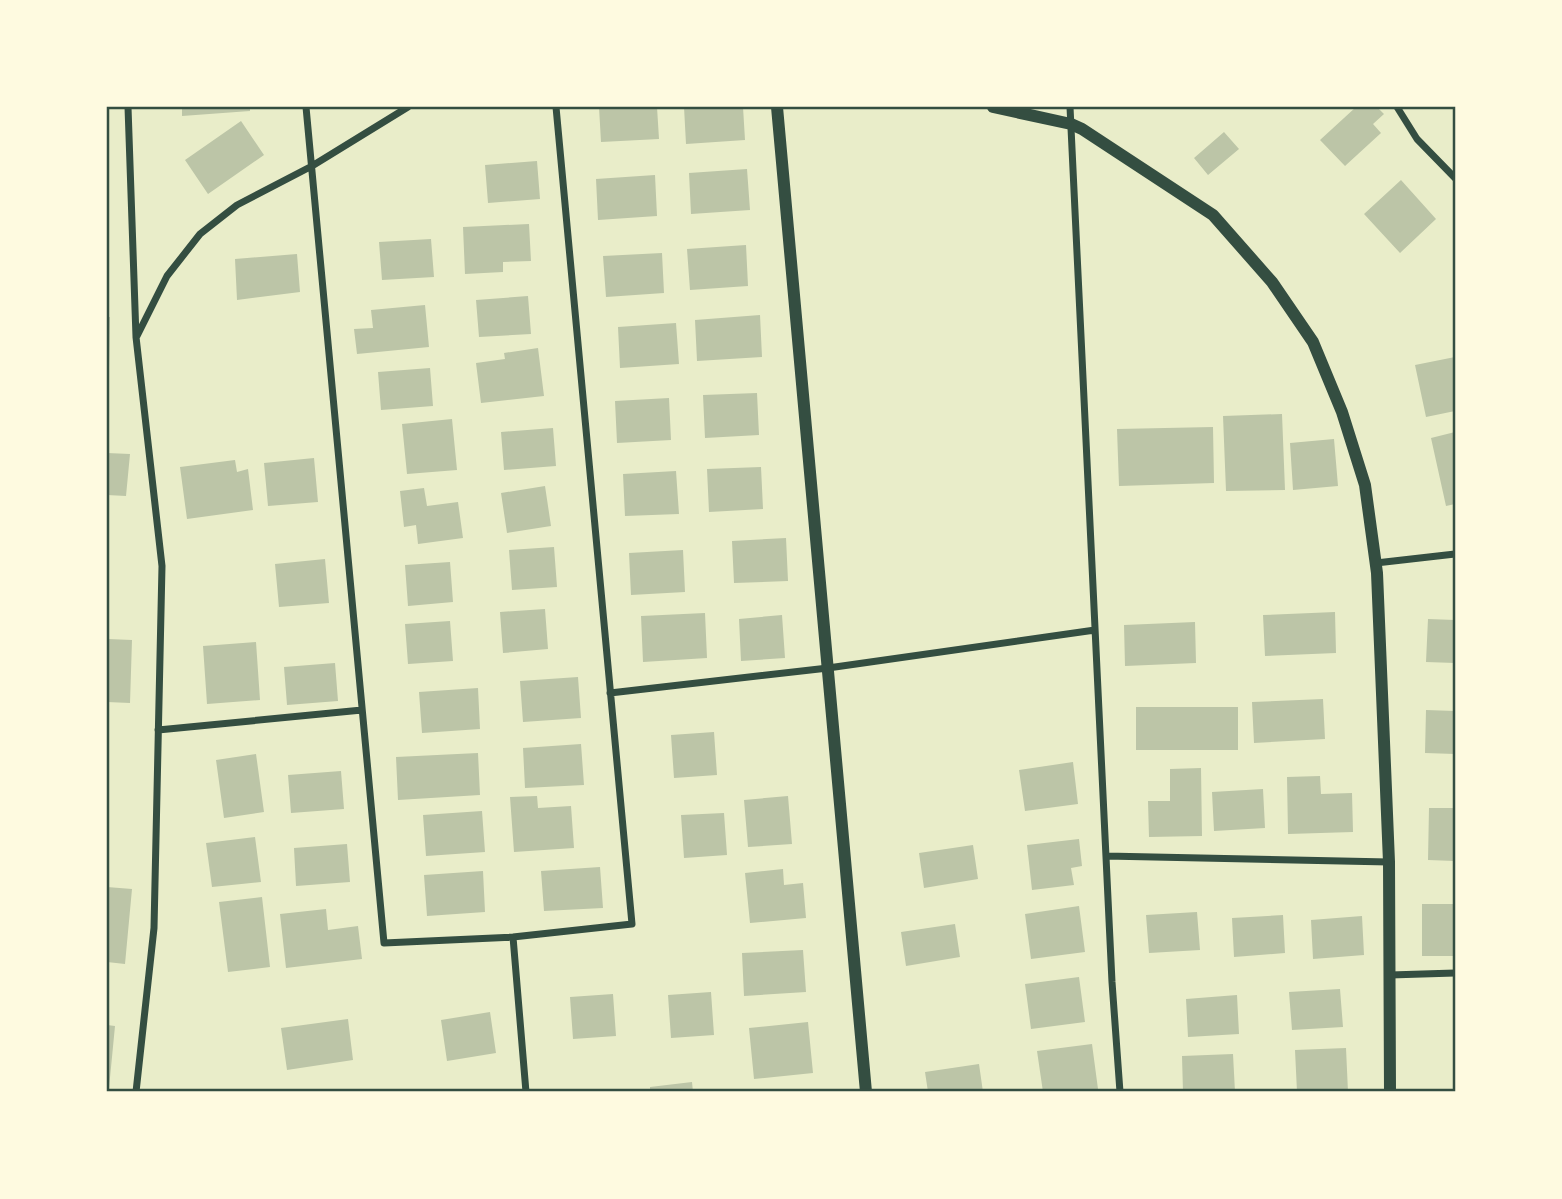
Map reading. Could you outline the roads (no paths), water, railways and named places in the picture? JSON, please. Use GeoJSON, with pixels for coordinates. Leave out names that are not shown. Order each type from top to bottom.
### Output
{"type":"FeatureCollection","features":[{"type":"Feature","properties":{"kind":"street"},"geometry":{"type":"LineString","coordinates":[[128,107],[136,337],[162,566],[154,928],[136,1092]]}},
{"type":"Feature","properties":{"kind":"street"},"geometry":{"type":"LineString","coordinates":[[306,107],[384,943],[513,937],[632,923],[556,107]]}},
{"type":"Feature","properties":{"kind":"street"},"geometry":{"type":"LineString","coordinates":[[136,337],[167,276],[200,234],[237,205],[312,166],[408,107]]}},
{"type":"Feature","properties":{"kind":"street"},"geometry":{"type":"LineString","coordinates":[[777,107],[866,1092]]}},
{"type":"Feature","properties":{"kind":"street"},"geometry":{"type":"LineString","coordinates":[[993,107],[1071,124],[1213,215],[1272,282],[1313,342],[1342,412],[1365,485],[1376,563],[1389,862],[1390,1092]]}},
{"type":"Feature","properties":{"kind":"street"},"geometry":{"type":"LineString","coordinates":[[1070,107],[1106,856],[1121,1092]]}},
{"type":"Feature","properties":{"kind":"street"},"geometry":{"type":"LineString","coordinates":[[1396,107],[1417,139],[1455,178]]}},
{"type":"Feature","properties":{"kind":"street"},"geometry":{"type":"LineString","coordinates":[[1376,563],[1455,554]]}},
{"type":"Feature","properties":{"kind":"street"},"geometry":{"type":"LineString","coordinates":[[610,693],[828,668],[1095,631]]}},
{"type":"Feature","properties":{"kind":"street"},"geometry":{"type":"LineString","coordinates":[[158,730],[362,710]]}},
{"type":"Feature","properties":{"kind":"street"},"geometry":{"type":"LineString","coordinates":[[1106,856],[1389,862]]}},
{"type":"Feature","properties":{"kind":"street"},"geometry":{"type":"LineString","coordinates":[[513,937],[526,1092]]}},
{"type":"Feature","properties":{"kind":"street"},"geometry":{"type":"LineString","coordinates":[[1390,975],[1455,973]]}}]}
